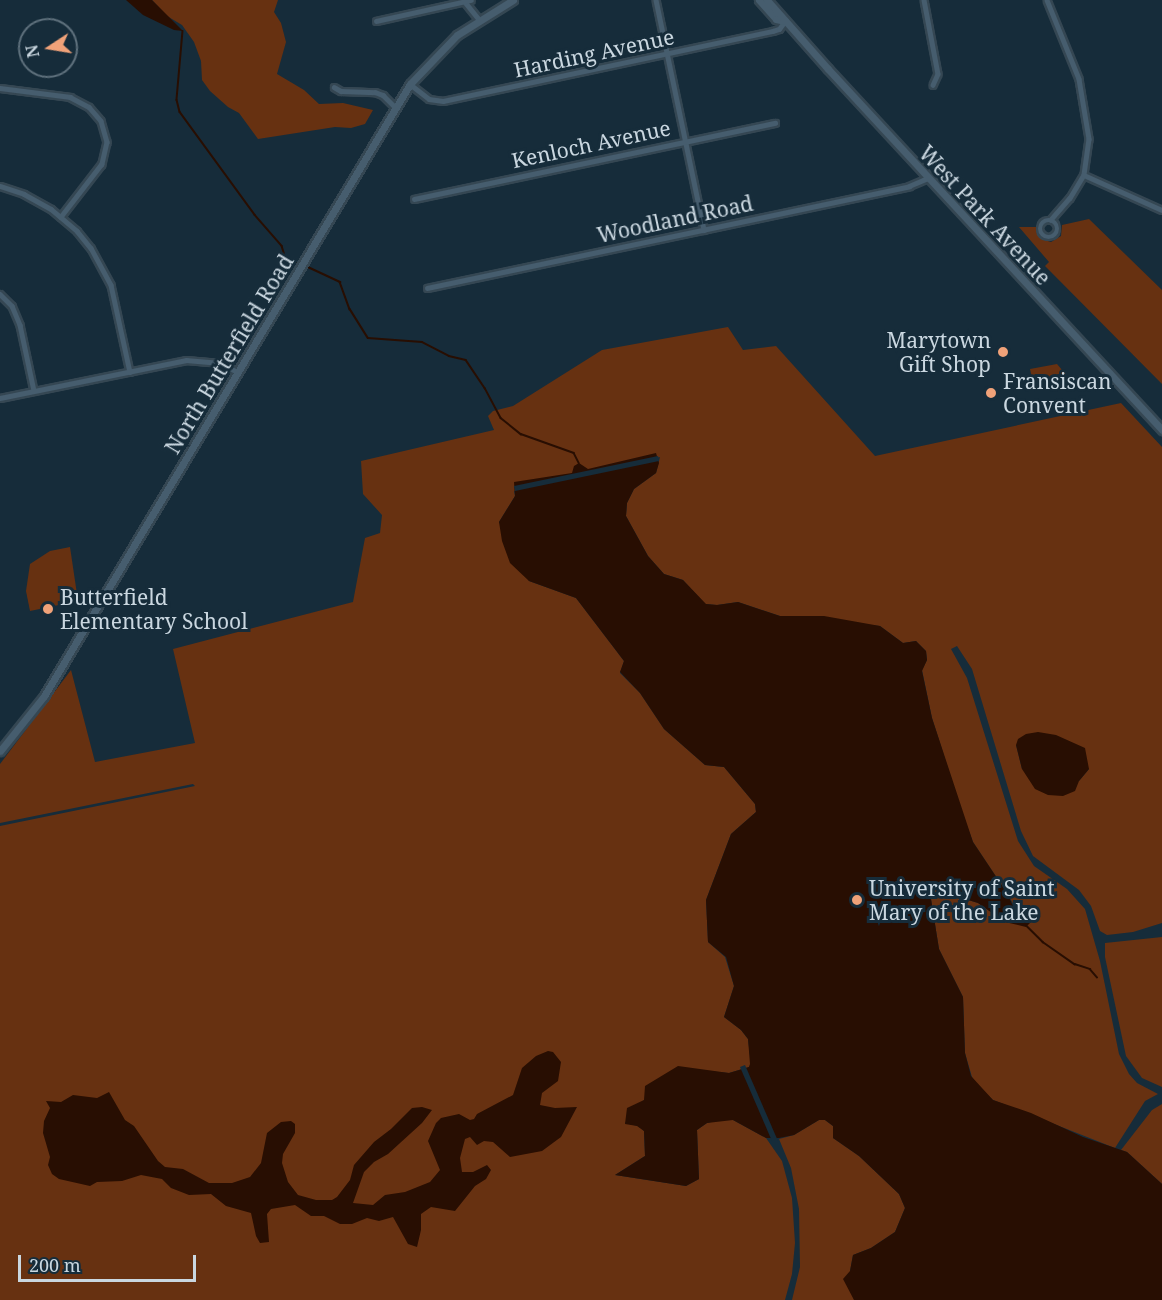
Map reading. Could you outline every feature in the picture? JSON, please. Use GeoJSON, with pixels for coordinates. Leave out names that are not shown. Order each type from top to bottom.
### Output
{"type":"FeatureCollection","features":[{"type":"Feature","properties":{"kind":"main road","name":"North Butterfield Road"},"geometry":{"type":"LineString","coordinates":[[0,751],[44,696],[236,371],[410,84],[439,51],[479,19],[513,0]]}},
{"type":"Feature","properties":{"kind":"main road","name":"West Park Avenue"},"geometry":{"type":"LineString","coordinates":[[759,0],[776,19],[785,21]]}},
{"type":"Feature","properties":{"kind":"main road","name":"West Park Avenue"},"geometry":{"type":"LineString","coordinates":[[767,0],[928,178],[1162,430]]}},
{"type":"Feature","properties":{"kind":"street"},"geometry":{"type":"LineString","coordinates":[[656,0],[704,230]]}},
{"type":"Feature","properties":{"kind":"street"},"geometry":{"type":"LineString","coordinates":[[924,0],[938,74],[933,86]]}},
{"type":"Feature","properties":{"kind":"street"},"geometry":{"type":"LineString","coordinates":[[1047,0],[1066,41],[1082,89],[1089,140],[1084,175],[1070,198],[1051,220]]}},
{"type":"Feature","properties":{"kind":"street"},"geometry":{"type":"LineString","coordinates":[[376,21],[468,1],[479,19]]}},
{"type":"Feature","properties":{"kind":"street","name":"Harding Avenue"},"geometry":{"type":"LineString","coordinates":[[410,84],[423,96],[437,102],[773,31],[779,29],[785,21]]}},
{"type":"Feature","properties":{"kind":"street"},"geometry":{"type":"LineString","coordinates":[[334,87],[341,92],[375,92],[383,95],[395,107]]}},
{"type":"Feature","properties":{"kind":"street"},"geometry":{"type":"LineString","coordinates":[[0,88],[70,97],[89,106],[101,121],[107,142],[102,164],[61,217]]}},
{"type":"Feature","properties":{"kind":"street","name":"Kenloch Avenue"},"geometry":{"type":"LineString","coordinates":[[414,199],[775,123]]}},
{"type":"Feature","properties":{"kind":"street"},"geometry":{"type":"LineString","coordinates":[[1084,175],[1162,210]]}},
{"type":"Feature","properties":{"kind":"street","name":"Woodland Road"},"geometry":{"type":"LineString","coordinates":[[427,288],[909,186],[928,178]]}},
{"type":"Feature","properties":{"kind":"street"},"geometry":{"type":"LineString","coordinates":[[0,186],[34,198],[61,217],[91,248],[108,277],[117,305],[130,372]]}},
{"type":"Feature","properties":{"kind":"street"},"geometry":{"type":"LineString","coordinates":[[0,294],[12,306],[20,325],[34,391]]}},
{"type":"Feature","properties":{"kind":"street"},"geometry":{"type":"LineString","coordinates":[[0,398],[194,359],[220,363],[236,371]]}},
{"type":"Feature","properties":{"kind":"shaded area"},"geometry":{"type":"Polygon","coordinates":[[[126,0],[152,0],[183,31],[174,30],[143,15],[126,0]]]}},
{"type":"Feature","properties":{"kind":"shaded area"},"geometry":{"type":"Polygon","coordinates":[[[152,0],[278,0],[274,12],[281,23],[286,42],[277,74],[304,90],[319,104],[343,103],[373,110],[365,124],[351,128],[335,127],[258,139],[239,113],[228,107],[210,91],[202,80],[201,61],[194,42],[182,25],[167,16],[152,0]]]}},
{"type":"Feature","properties":{"kind":"shaded area"},"geometry":{"type":"Polygon","coordinates":[[[1089,219],[1162,290],[1162,384],[1045,266],[1049,262],[1019,227],[1038,227],[1041,239],[1051,242],[1061,236],[1062,225],[1089,219]]]}},
{"type":"Feature","properties":{"kind":"shaded area"},"geometry":{"type":"Polygon","coordinates":[[[728,327],[743,350],[776,346],[875,456],[1121,403],[1162,447],[1162,923],[1133,932],[1107,935],[1100,931],[1091,906],[1079,890],[1033,856],[1021,831],[972,669],[957,646],[951,649],[967,678],[1018,841],[1034,866],[1067,889],[1085,909],[1100,961],[1119,1054],[1129,1074],[1137,1083],[1158,1094],[1145,1101],[1115,1148],[993,1100],[978,1086],[972,1077],[965,1053],[963,997],[939,949],[931,899],[935,890],[978,903],[1005,922],[1025,918],[1016,916],[1015,907],[1007,893],[973,842],[932,718],[922,670],[927,660],[926,651],[916,641],[903,643],[880,626],[780,616],[738,602],[705,604],[683,580],[664,574],[648,556],[626,516],[627,503],[634,489],[656,473],[660,457],[514,491],[515,496],[499,522],[529,581],[576,598],[624,661],[620,673],[640,693],[664,729],[705,765],[724,767],[755,804],[756,812],[731,834],[706,900],[708,942],[725,957],[734,986],[724,1017],[741,1030],[748,1039],[751,1064],[749,1067],[729,1073],[707,1071],[644,1100],[625,1123],[638,1126],[644,1131],[645,1156],[615,1175],[686,1186],[699,1179],[697,1130],[707,1123],[733,1120],[766,1138],[782,1161],[792,1198],[795,1243],[792,1274],[785,1300],[0,1300],[0,826],[195,786],[193,784],[0,823],[0,764],[71,670],[95,762],[195,743],[173,649],[353,602],[365,538],[380,533],[382,515],[363,494],[361,461],[494,430],[488,416],[493,411],[513,406],[602,350],[728,327]],[[1016,745],[1022,769],[1079,781],[1089,769],[1016,745]]]}},
{"type":"Feature","properties":{"kind":"shaded area"},"geometry":{"type":"Polygon","coordinates":[[[1057,364],[1074,384],[1035,392],[1030,369],[1057,364]]]}},
{"type":"Feature","properties":{"kind":"shaded area"},"geometry":{"type":"Polygon","coordinates":[[[656,453],[659,463],[656,473],[634,489],[627,503],[626,516],[648,556],[664,574],[683,580],[706,604],[738,602],[780,616],[824,616],[880,626],[903,643],[916,641],[926,651],[927,660],[922,671],[932,718],[973,842],[1007,893],[1017,915],[1030,923],[1026,927],[1005,922],[978,903],[935,890],[931,899],[939,949],[963,997],[965,1053],[971,1076],[993,1100],[1031,1113],[1083,1137],[1127,1152],[1162,1184],[1162,1300],[854,1300],[843,1279],[850,1271],[853,1255],[871,1248],[895,1232],[905,1208],[899,1194],[859,1156],[833,1138],[833,1126],[825,1120],[819,1120],[794,1135],[779,1138],[766,1138],[733,1120],[707,1123],[697,1130],[699,1179],[686,1186],[615,1175],[645,1156],[644,1131],[637,1126],[625,1124],[627,1108],[644,1100],[645,1086],[678,1066],[729,1073],[749,1067],[748,1039],[741,1030],[724,1017],[734,986],[726,957],[708,942],[706,900],[731,834],[756,812],[755,804],[724,767],[705,765],[664,729],[640,693],[620,672],[624,661],[576,598],[529,581],[510,563],[502,541],[499,522],[515,496],[514,482],[572,473],[574,466],[579,463],[588,469],[656,453]]]}},
{"type":"Feature","properties":{"kind":"shaded area"},"geometry":{"type":"Polygon","coordinates":[[[70,547],[78,601],[30,611],[26,591],[30,564],[50,551],[70,547]]]}},
{"type":"Feature","properties":{"kind":"shaded area"},"geometry":{"type":"Polygon","coordinates":[[[1038,732],[1056,735],[1085,748],[1089,769],[1079,781],[1075,791],[1063,796],[1048,795],[1035,789],[1022,769],[1016,745],[1018,739],[1026,734],[1038,732]]]}},
{"type":"Feature","properties":{"kind":"shaded area"},"geometry":{"type":"Polygon","coordinates":[[[1162,937],[1162,1087],[1142,1078],[1126,1056],[1105,957],[1105,943],[1162,937]]]}},
{"type":"Feature","properties":{"kind":"shaded area"},"geometry":{"type":"Polygon","coordinates":[[[548,1051],[553,1052],[561,1062],[558,1081],[542,1093],[540,1105],[555,1108],[577,1107],[561,1137],[542,1151],[510,1157],[493,1142],[484,1141],[477,1145],[470,1137],[465,1139],[460,1158],[462,1172],[473,1172],[487,1165],[491,1170],[486,1179],[475,1186],[455,1211],[431,1207],[421,1214],[421,1230],[417,1247],[408,1244],[393,1217],[379,1221],[367,1218],[352,1224],[340,1224],[324,1216],[311,1216],[295,1205],[271,1209],[267,1214],[269,1242],[260,1243],[256,1236],[251,1213],[226,1206],[211,1194],[189,1195],[171,1188],[162,1179],[141,1175],[122,1181],[97,1182],[90,1186],[59,1179],[52,1174],[48,1165],[50,1157],[43,1133],[44,1121],[50,1108],[46,1101],[61,1102],[73,1095],[97,1098],[109,1092],[125,1120],[134,1126],[158,1161],[165,1167],[183,1169],[209,1183],[232,1183],[250,1177],[261,1163],[267,1133],[281,1122],[291,1121],[295,1124],[295,1133],[283,1154],[282,1163],[288,1182],[298,1195],[316,1200],[332,1200],[350,1180],[354,1165],[374,1142],[412,1108],[422,1107],[432,1110],[422,1123],[388,1154],[374,1162],[364,1172],[353,1203],[373,1205],[385,1195],[405,1192],[430,1182],[440,1170],[428,1141],[436,1123],[441,1118],[459,1114],[470,1120],[474,1119],[477,1114],[513,1095],[522,1068],[536,1056],[548,1051]]]}},
{"type":"Feature","properties":{"kind":"shaded area"},"geometry":{"type":"Polygon","coordinates":[[[1162,1104],[1162,1184],[1127,1152],[1121,1150],[1152,1110],[1162,1104]]]}},
{"type":"Feature","properties":{"kind":"shaded area"},"geometry":{"type":"Polygon","coordinates":[[[819,1120],[825,1120],[833,1126],[833,1138],[859,1156],[899,1194],[905,1208],[895,1232],[871,1248],[853,1255],[850,1271],[854,1300],[792,1300],[800,1267],[799,1209],[791,1168],[779,1139],[794,1135],[819,1120]]]}},
{"type":"Feature","properties":{"kind":"pier"},"geometry":{"type":"Polygon","coordinates":[[[658,456],[659,461],[515,491],[514,486],[658,456]]]}},
{"type":"Feature","properties":{"kind":"pier"},"geometry":{"type":"Polygon","coordinates":[[[745,1065],[778,1141],[772,1141],[740,1067],[745,1065]]]}},
{"type":"Feature","properties":{"kind":"waterway"},"geometry":{"type":"LineString","coordinates":[[183,31],[177,100],[180,112],[255,215],[282,246],[286,259],[299,264]]}},
{"type":"Feature","properties":{"kind":"waterway"},"geometry":{"type":"LineString","coordinates":[[306,266],[340,282],[350,309],[368,338],[422,342],[449,356],[466,360],[485,388],[501,418],[521,434],[574,453],[579,463]]}},
{"type":"Feature","properties":{"kind":"waterway"},"geometry":{"type":"LineString","coordinates":[[1027,926],[1043,942],[1075,964],[1090,969],[1097,977]]}},
{"type":"Feature","properties":{"kind":"place","name":"Marytown Gift Shop"},"geometry":{"type":"Point","coordinates":[1003,352]}},
{"type":"Feature","properties":{"kind":"place","name":"Fransiscan Convent"},"geometry":{"type":"Point","coordinates":[991,393]}},
{"type":"Feature","properties":{"kind":"place","name":"Butterfield Elementary School"},"geometry":{"type":"Point","coordinates":[48,609]}},
{"type":"Feature","properties":{"kind":"place","name":"University of Saint Mary of the Lake"},"geometry":{"type":"Point","coordinates":[857,900]}}]}
